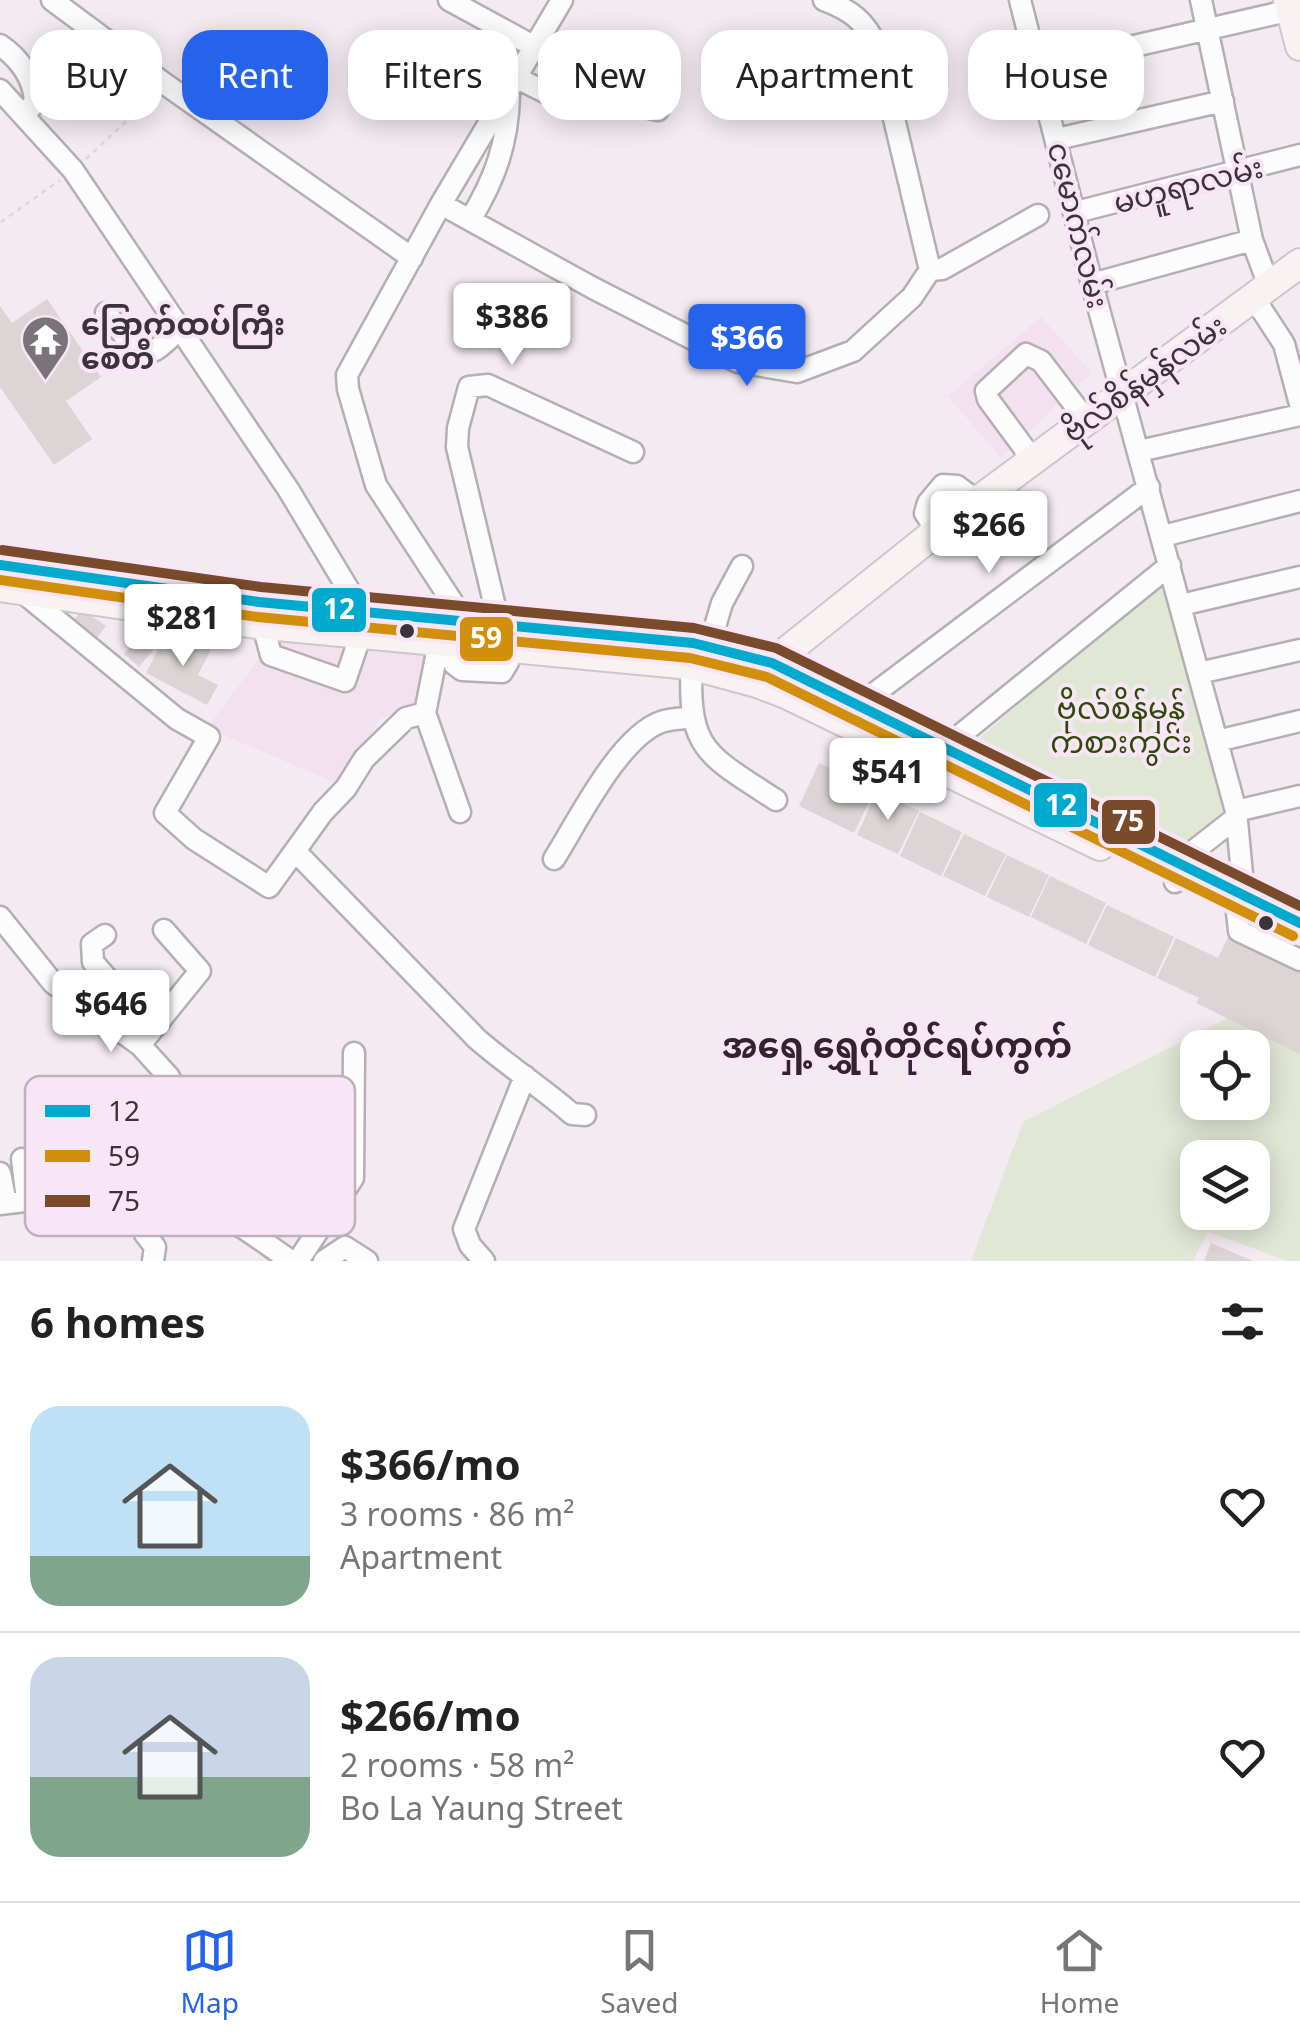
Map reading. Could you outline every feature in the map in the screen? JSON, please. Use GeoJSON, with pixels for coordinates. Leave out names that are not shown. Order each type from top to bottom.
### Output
{"type":"FeatureCollection","features":[{"type":"Feature","properties":{"kind":"main road"},"geometry":{"type":"LineString","coordinates":[[1293,6],[1300,46]]}},
{"type":"Feature","properties":{"kind":"main road","name":"ဗိုလ်စိန်မှန်လမ်း"},"geometry":{"type":"LineString","coordinates":[[764,673],[937,531],[1300,263]]}},
{"type":"Feature","properties":{"kind":"main road"},"geometry":{"type":"LineString","coordinates":[[0,565],[455,635],[698,652],[860,705],[939,758]]}},
{"type":"Feature","properties":{"kind":"main road"},"geometry":{"type":"LineString","coordinates":[[9,588],[263,625],[361,623]]}},
{"type":"Feature","properties":{"kind":"main road"},"geometry":{"type":"LineString","coordinates":[[764,673],[850,724],[939,758],[1240,904],[1300,942]]}},
{"type":"Feature","properties":{"kind":"main road"},"geometry":{"type":"LineString","coordinates":[[1240,904],[1300,922]]}},
{"type":"Feature","properties":{"kind":"street"},"geometry":{"type":"LineString","coordinates":[[52,0],[164,84],[412,258]]}},
{"type":"Feature","properties":{"kind":"street"},"geometry":{"type":"LineString","coordinates":[[449,0],[535,47]]}},
{"type":"Feature","properties":{"kind":"street"},"geometry":{"type":"LineString","coordinates":[[518,77],[562,0]]}},
{"type":"Feature","properties":{"kind":"street"},"geometry":{"type":"LineString","coordinates":[[441,204],[738,362],[797,372],[852,351],[912,298],[930,270],[877,47],[868,27],[848,8],[824,0]]}},
{"type":"Feature","properties":{"kind":"street"},"geometry":{"type":"LineString","coordinates":[[1201,0],[1262,292],[1284,344],[1300,404]]}},
{"type":"Feature","properties":{"kind":"street","name":"ငမောက်လမ်း"},"geometry":{"type":"LineString","coordinates":[[1027,2],[1032,30]]}},
{"type":"Feature","properties":{"kind":"street"},"geometry":{"type":"LineString","coordinates":[[1144,44],[1293,6]]}},
{"type":"Feature","properties":{"kind":"street"},"geometry":{"type":"LineString","coordinates":[[0,45],[10,52],[34,86],[35,102],[24,116]]}},
{"type":"Feature","properties":{"kind":"street"},"geometry":{"type":"LineString","coordinates":[[0,90],[74,170],[288,489],[361,623],[345,680],[271,655],[263,625]]}},
{"type":"Feature","properties":{"kind":"street"},"geometry":{"type":"LineString","coordinates":[[1057,140],[1223,101]]}},
{"type":"Feature","properties":{"kind":"street"},"geometry":{"type":"LineString","coordinates":[[492,120],[441,204],[348,375],[348,389],[376,485],[455,635],[454,664],[462,670],[502,672],[508,662],[457,447],[462,406],[469,387],[474,384],[500,390],[633,452]]}},
{"type":"Feature","properties":{"kind":"street"},"geometry":{"type":"LineString","coordinates":[[470,220],[496,176],[508,120]]}},
{"type":"Feature","properties":{"kind":"street","name":"ငမောက်လမ်း"},"geometry":{"type":"LineString","coordinates":[[1052,120],[1092,284],[1236,814],[1240,904]]}},
{"type":"Feature","properties":{"kind":"street","name":"မဟူရာလမ်း"},"geometry":{"type":"LineString","coordinates":[[1076,212],[1300,156]]}},
{"type":"Feature","properties":{"kind":"street"},"geometry":{"type":"LineString","coordinates":[[930,270],[942,269],[1038,216]]}},
{"type":"Feature","properties":{"kind":"street"},"geometry":{"type":"LineString","coordinates":[[1092,284],[1252,240]]}},
{"type":"Feature","properties":{"kind":"street"},"geometry":{"type":"LineString","coordinates":[[106,313],[136,346],[147,352],[154,351],[180,329]]}},
{"type":"Feature","properties":{"kind":"street"},"geometry":{"type":"LineString","coordinates":[[1033,460],[986,391],[1026,354],[1041,362],[1086,420]]}},
{"type":"Feature","properties":{"kind":"street"},"geometry":{"type":"LineString","coordinates":[[1140,451],[1300,415]]}},
{"type":"Feature","properties":{"kind":"street"},"geometry":{"type":"LineString","coordinates":[[860,705],[1149,487]]}},
{"type":"Feature","properties":{"kind":"street"},"geometry":{"type":"LineString","coordinates":[[1163,536],[1300,501]]}},
{"type":"Feature","properties":{"kind":"street"},"geometry":{"type":"LineString","coordinates":[[939,758],[1170,565]]}},
{"type":"Feature","properties":{"kind":"street"},"geometry":{"type":"LineString","coordinates":[[742,566],[698,652],[693,717],[699,740],[717,762],[776,800]]}},
{"type":"Feature","properties":{"kind":"street"},"geometry":{"type":"LineString","coordinates":[[1181,605],[1300,578]]}},
{"type":"Feature","properties":{"kind":"street"},"geometry":{"type":"LineString","coordinates":[[9,588],[177,720],[209,737],[165,814],[194,839],[269,887],[385,736],[406,718],[425,712]]}},
{"type":"Feature","properties":{"kind":"street"},"geometry":{"type":"LineString","coordinates":[[455,635],[425,712],[460,812]]}},
{"type":"Feature","properties":{"kind":"street"},"geometry":{"type":"LineString","coordinates":[[1199,673],[1300,650]]}},
{"type":"Feature","properties":{"kind":"street"},"geometry":{"type":"LineString","coordinates":[[554,858],[621,756],[645,731],[662,721],[693,717]]}},
{"type":"Feature","properties":{"kind":"street"},"geometry":{"type":"LineString","coordinates":[[1217,741],[1300,720]]}},
{"type":"Feature","properties":{"kind":"street"},"geometry":{"type":"LineString","coordinates":[[1179,874],[1190,853],[1236,814],[1300,796]]}},
{"type":"Feature","properties":{"kind":"street"},"geometry":{"type":"LineString","coordinates":[[295,850],[477,1039],[572,1114],[585,1115]]}},
{"type":"Feature","properties":{"kind":"street"},"geometry":{"type":"LineString","coordinates":[[1240,904],[1239,931],[1300,960]]}},
{"type":"Feature","properties":{"kind":"street"},"geometry":{"type":"LineString","coordinates":[[0,917],[53,983],[145,1039]]}},
{"type":"Feature","properties":{"kind":"street"},"geometry":{"type":"LineString","coordinates":[[145,1039],[200,971],[164,930]]}},
{"type":"Feature","properties":{"kind":"street"},"geometry":{"type":"LineString","coordinates":[[104,935],[92,944],[94,962],[111,983],[120,1008],[169,1076]]}},
{"type":"Feature","properties":{"kind":"street"},"geometry":{"type":"LineString","coordinates":[[354,1053],[354,1076]]}},
{"type":"Feature","properties":{"kind":"street"},"geometry":{"type":"LineString","coordinates":[[484,1261],[470,1245],[464,1230],[525,1076]]}},
{"type":"Feature","properties":{"kind":"street"},"geometry":{"type":"LineString","coordinates":[[22,1159],[25,1184]]}},
{"type":"Feature","properties":{"kind":"street"},"geometry":{"type":"LineString","coordinates":[[0,1172],[3,1204]]}},
{"type":"Feature","properties":{"kind":"street"},"geometry":{"type":"LineString","coordinates":[[147,1236],[155,1247],[153,1261]]}},
{"type":"Feature","properties":{"kind":"street"},"geometry":{"type":"LineString","coordinates":[[253,1236],[294,1261],[312,1236]]}},
{"type":"Feature","properties":{"kind":"street"},"geometry":{"type":"LineString","coordinates":[[324,1261],[345,1247],[367,1261]]}},
{"type":"Feature","properties":{"kind":"shaded area"},"geometry":{"type":"Polygon","coordinates":[[[1041,317],[1092,373],[1001,458],[948,396],[1041,317]]]}},
{"type":"Feature","properties":{"kind":"shaded area"},"geometry":{"type":"Polygon","coordinates":[[[269,629],[432,649],[420,701],[379,720],[343,786],[207,728],[255,664],[269,629]]]}},
{"type":"Feature","properties":{"kind":"green space","name":"ဗိုလ်စိန်မှန် ကစားကွင်း"},"geometry":{"type":"Polygon","coordinates":[[[1167,575],[1232,814],[1188,851],[974,743],[1167,575]]]}},
{"type":"Feature","properties":{"kind":"green space"},"geometry":{"type":"Polygon","coordinates":[[[1228,1018],[1253,1030],[1204,1030],[1228,1018]]]}},
{"type":"Feature","properties":{"kind":"green space"},"geometry":{"type":"Polygon","coordinates":[[[1270,1038],[1300,1053],[1300,1261],[1288,1261],[1208,1232],[1193,1261],[971,1261],[1023,1122],[1180,1042],[1180,1120],[1270,1120],[1270,1038]]]}},
{"type":"Feature","properties":{"kind":"building","name":"ခြောက်ထပ်ကြီး စေတီ"},"geometry":{"type":"Polygon","coordinates":[[[47,299],[101,377],[66,401],[92,439],[54,465],[0,387],[0,306],[12,323],[47,299]]]}},
{"type":"Feature","properties":{"kind":"building"},"geometry":{"type":"Polygon","coordinates":[[[82,609],[106,626],[96,639],[73,621],[82,609]]]}},
{"type":"Feature","properties":{"kind":"building"},"geometry":{"type":"Polygon","coordinates":[[[147,627],[162,639],[139,667],[124,654],[147,627]]]}},
{"type":"Feature","properties":{"kind":"building"},"geometry":{"type":"Polygon","coordinates":[[[163,640],[212,648],[198,675],[218,685],[207,705],[146,673],[163,640]]]}},
{"type":"Feature","properties":{"kind":"building"},"geometry":{"type":"Polygon","coordinates":[[[819,763],[875,790],[854,833],[799,806],[819,763]]]}},
{"type":"Feature","properties":{"kind":"building"},"geometry":{"type":"Polygon","coordinates":[[[877,791],[919,811],[898,854],[857,835],[877,791]]]}},
{"type":"Feature","properties":{"kind":"building"},"geometry":{"type":"Polygon","coordinates":[[[920,812],[962,832],[941,876],[900,856],[920,812]]]}},
{"type":"Feature","properties":{"kind":"building"},"geometry":{"type":"Polygon","coordinates":[[[964,834],[1006,854],[985,896],[943,876],[964,834]]]}},
{"type":"Feature","properties":{"kind":"building"},"geometry":{"type":"Polygon","coordinates":[[[1007,855],[1049,875],[1029,917],[987,897],[1007,855]]]}},
{"type":"Feature","properties":{"kind":"building"},"geometry":{"type":"Polygon","coordinates":[[[1050,876],[1106,903],[1086,944],[1031,917],[1050,876]]]}},
{"type":"Feature","properties":{"kind":"building"},"geometry":{"type":"Polygon","coordinates":[[[1107,905],[1174,937],[1155,977],[1088,945],[1107,905]]]}},
{"type":"Feature","properties":{"kind":"building"},"geometry":{"type":"Polygon","coordinates":[[[1231,931],[1300,963],[1300,1054],[1270,1039],[1270,1030],[1251,1030],[1196,1003],[1199,998],[1157,978],[1176,938],[1218,958],[1231,931]]]}},
{"type":"Feature","properties":{"kind":"building"},"geometry":{"type":"Polygon","coordinates":[[[1211,1243],[1253,1261],[1204,1261],[1211,1243]]]}},
{"type":"Feature","properties":{"kind":"transit line","name":"75"},"geometry":{"type":"LineString","coordinates":[[2,550],[261,587],[694,628],[776,648],[1300,906]]}},
{"type":"Feature","properties":{"kind":"transit line","name":"12"},"geometry":{"type":"LineString","coordinates":[[0,565],[259,602],[693,643],[772,663],[1300,923]]}},
{"type":"Feature","properties":{"kind":"transit line","name":"59"},"geometry":{"type":"LineString","coordinates":[[0,580],[258,617],[690,658],[767,677],[1293,936]]}},
{"type":"Feature","properties":{"kind":"place","name":"ခြောက်ထပ်ကြီး စေတီ"},"geometry":{"type":"Point","coordinates":[46,382]}},
{"type":"Feature","properties":{"kind":"district","name":"အရှေ့ရွှေဂုံတိုင်ရပ်ကွက်"},"geometry":{"type":"Point","coordinates":[897,1044]}}]}
